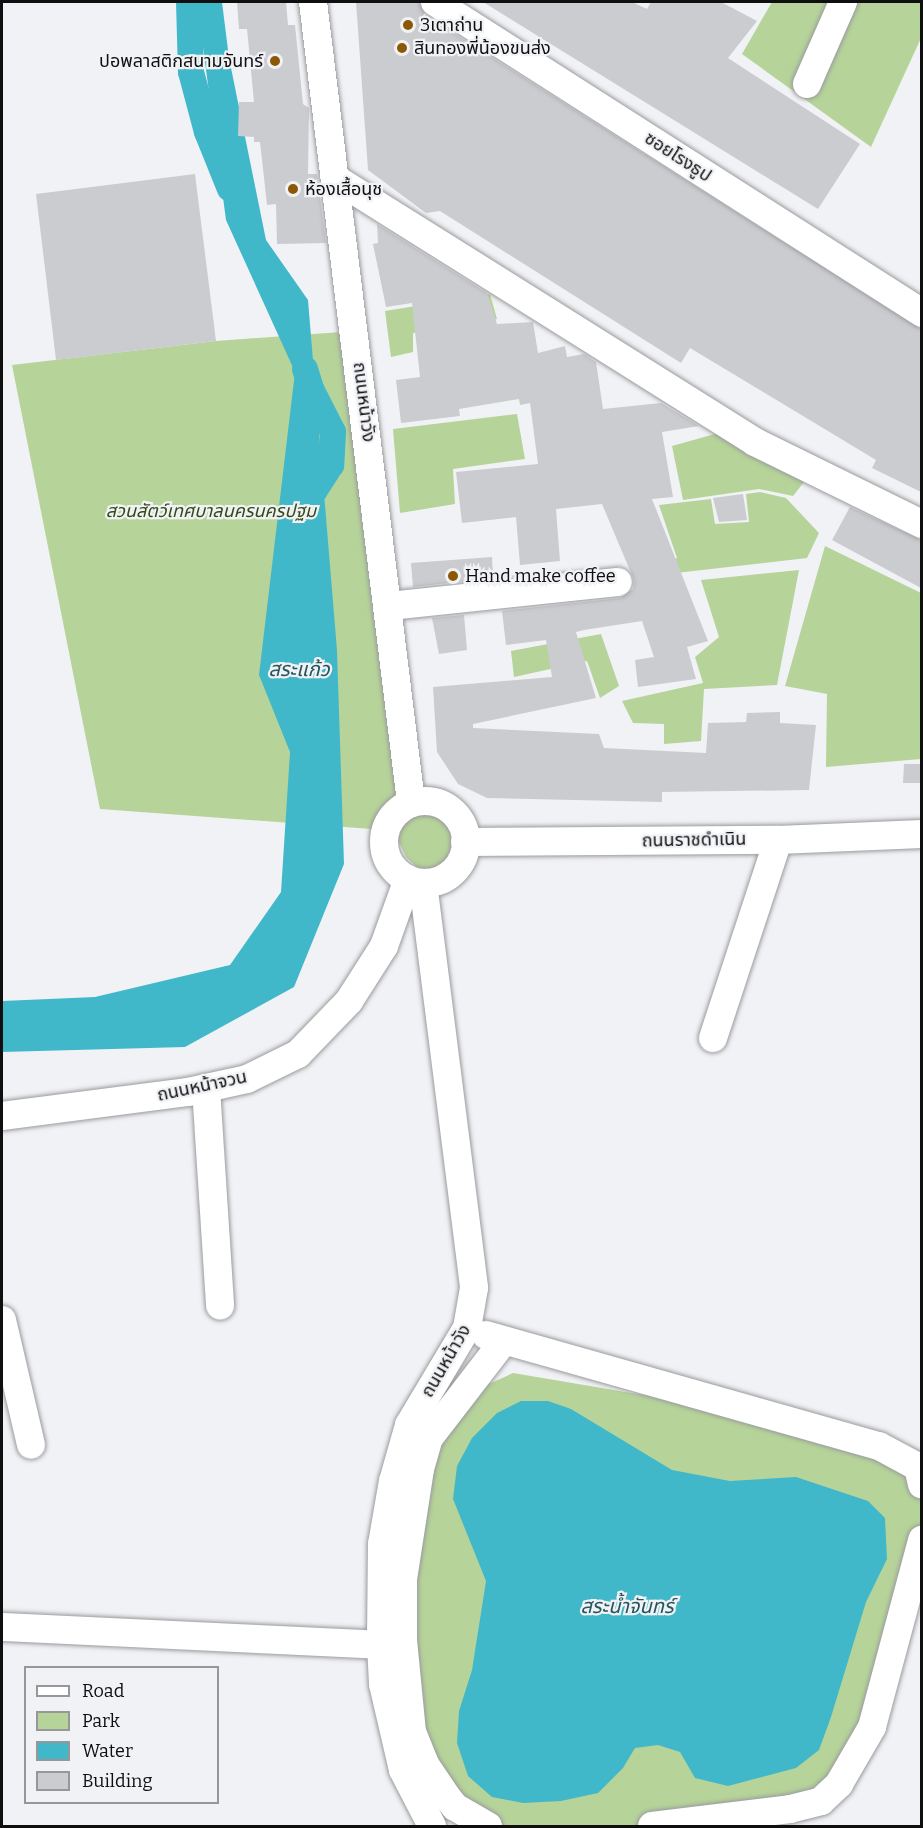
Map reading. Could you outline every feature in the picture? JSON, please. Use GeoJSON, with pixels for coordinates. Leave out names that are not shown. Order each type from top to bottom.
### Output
{"type":"FeatureCollection","features":[{"type":"Feature","properties":{"kind":"street","name":"ถนนหน้าวัง"},"geometry":{"type":"LineString","coordinates":[[313,2],[389,606],[411,803]]}},
{"type":"Feature","properties":{"kind":"street","name":"ซอยโรงธูป"},"geometry":{"type":"LineString","coordinates":[[435,2],[921,313]]}},
{"type":"Feature","properties":{"kind":"street"},"geometry":{"type":"LineString","coordinates":[[807,84],[843,2]]}},
{"type":"Feature","properties":{"kind":"street"},"geometry":{"type":"LineString","coordinates":[[336,179],[755,442],[921,524]]}},
{"type":"Feature","properties":{"kind":"street"},"geometry":{"type":"LineString","coordinates":[[389,606],[618,582]]}},
{"type":"Feature","properties":{"kind":"street"},"geometry":{"type":"LineString","coordinates":[[424,801],[448,809],[461,824],[465,842],[458,867],[436,881],[416,881],[389,862],[384,837],[393,816],[411,803],[424,801]]}},
{"type":"Feature","properties":{"kind":"street","name":"ถนนราชดำเนิน"},"geometry":{"type":"LineString","coordinates":[[465,842],[778,840],[921,834]]}},
{"type":"Feature","properties":{"kind":"street"},"geometry":{"type":"LineString","coordinates":[[713,1038],[778,840]]}},
{"type":"Feature","properties":{"kind":"street","name":"ถนนหน้าวัง"},"geometry":{"type":"LineString","coordinates":[[416,881],[474,1288],[467,1328],[409,1425],[401,1448],[382,1544],[383,1684],[403,1770],[432,1827]]}},
{"type":"Feature","properties":{"kind":"street","name":"ถนนหน้าจวน"},"geometry":{"type":"LineString","coordinates":[[2,1116],[206,1088],[247,1078],[298,1054],[349,1001],[378,955],[416,881]]}},
{"type":"Feature","properties":{"kind":"street"},"geometry":{"type":"LineString","coordinates":[[206,1088],[220,1306]]}},
{"type":"Feature","properties":{"kind":"street"},"geometry":{"type":"LineString","coordinates":[[2,1320],[31,1445]]}},
{"type":"Feature","properties":{"kind":"street"},"geometry":{"type":"LineString","coordinates":[[467,1328],[503,1342],[553,1353],[879,1446],[918,1467],[921,1485]]}},
{"type":"Feature","properties":{"kind":"street"},"geometry":{"type":"LineString","coordinates":[[488,1827],[455,1807],[447,1797],[425,1764],[412,1732],[403,1641],[403,1579],[420,1469],[429,1438],[503,1342]]}},
{"type":"Feature","properties":{"kind":"street"},"geometry":{"type":"LineString","coordinates":[[652,1827],[790,1809],[821,1801],[839,1784],[873,1727],[921,1540]]}},
{"type":"Feature","properties":{"kind":"street"},"geometry":{"type":"LineString","coordinates":[[2,1627],[381,1645]]}},
{"type":"Feature","properties":{"kind":"green space"},"geometry":{"type":"Polygon","coordinates":[[[772,2],[921,2],[921,38],[871,147],[742,54],[772,2]]]}},
{"type":"Feature","properties":{"kind":"green space"},"geometry":{"type":"Polygon","coordinates":[[[490,294],[497,319],[413,333],[413,352],[391,357],[385,311],[490,294]]]}},
{"type":"Feature","properties":{"kind":"green space","name":"สวนสัตว์เทศบาลนครนครปฐม"},"geometry":{"type":"Polygon","coordinates":[[[355,331],[419,812],[438,812],[450,826],[453,843],[446,860],[433,868],[418,868],[406,857],[398,840],[400,834],[385,830],[100,809],[12,365],[216,341],[355,331]]]}},
{"type":"Feature","properties":{"kind":"green space"},"geometry":{"type":"Polygon","coordinates":[[[517,414],[525,459],[453,469],[455,504],[400,513],[393,429],[517,414]]]}},
{"type":"Feature","properties":{"kind":"green space"},"geometry":{"type":"Polygon","coordinates":[[[722,432],[808,477],[793,496],[759,489],[683,500],[672,446],[722,432]]]}},
{"type":"Feature","properties":{"kind":"green space"},"geometry":{"type":"Polygon","coordinates":[[[760,492],[786,498],[819,533],[807,558],[667,574],[664,565],[677,558],[659,505],[711,499],[715,524],[749,522],[746,494],[760,492]]]}},
{"type":"Feature","properties":{"kind":"green space"},"geometry":{"type":"Polygon","coordinates":[[[825,546],[921,593],[921,759],[826,767],[827,694],[785,686],[825,546]]]}},
{"type":"Feature","properties":{"kind":"green space"},"geometry":{"type":"Polygon","coordinates":[[[799,570],[777,685],[704,689],[701,741],[664,744],[664,724],[633,723],[622,701],[703,683],[695,657],[719,637],[701,580],[799,570]]]}},
{"type":"Feature","properties":{"kind":"green space"},"geometry":{"type":"Polygon","coordinates":[[[601,634],[619,686],[600,698],[587,661],[514,677],[511,651],[601,634]]]}},
{"type":"Feature","properties":{"kind":"green space","name":"สระน้ำจันทร์"},"geometry":{"type":"Polygon","coordinates":[[[513,1373],[762,1415],[898,1458],[922,1498],[921,1530],[870,1726],[837,1783],[789,1807],[633,1826],[494,1826],[428,1769],[406,1579],[449,1414],[489,1384],[513,1373]]]}},
{"type":"Feature","properties":{"kind":"water","name":"สระแก้ว"},"geometry":{"type":"Polygon","coordinates":[[[197,2],[222,2],[229,58],[266,240],[308,300],[337,650],[344,864],[294,987],[185,1047],[2,1052],[2,1001],[95,997],[230,965],[281,892],[290,752],[259,675],[295,372],[226,220],[197,2]]]}},
{"type":"Feature","properties":{"kind":"water","name":"สระน้ำจันทร์"},"geometry":{"type":"Polygon","coordinates":[[[521,1401],[548,1401],[571,1409],[672,1470],[730,1481],[796,1477],[868,1501],[885,1518],[887,1559],[866,1602],[819,1750],[796,1768],[728,1786],[695,1778],[680,1752],[658,1745],[635,1748],[623,1768],[598,1793],[561,1801],[523,1803],[492,1797],[468,1776],[457,1743],[459,1711],[472,1670],[486,1581],[453,1499],[457,1466],[472,1438],[497,1413],[521,1401]]]}},
{"type":"Feature","properties":{"kind":"building"},"geometry":{"type":"Polygon","coordinates":[[[237,2],[286,2],[288,25],[295,25],[303,104],[309,108],[308,174],[317,174],[326,243],[277,244],[276,204],[267,205],[260,142],[254,142],[254,137],[238,136],[239,102],[254,102],[247,29],[239,29],[237,2]]]}},
{"type":"Feature","properties":{"kind":"building"},"geometry":{"type":"Polygon","coordinates":[[[356,2],[419,2],[426,16],[921,329],[921,492],[872,468],[876,460],[690,348],[681,363],[440,211],[426,213],[368,170],[356,2]]]}},
{"type":"Feature","properties":{"kind":"building"},"geometry":{"type":"Polygon","coordinates":[[[483,2],[632,2],[647,9],[651,2],[721,2],[757,21],[728,58],[860,144],[818,209],[483,2]]]}},
{"type":"Feature","properties":{"kind":"building"},"geometry":{"type":"Polygon","coordinates":[[[195,174],[216,341],[56,360],[36,194],[195,174]]]}},
{"type":"Feature","properties":{"kind":"building"},"geometry":{"type":"Polygon","coordinates":[[[377,224],[487,293],[497,324],[533,322],[538,353],[565,346],[567,357],[584,354],[596,362],[603,409],[661,403],[699,426],[662,432],[673,497],[652,499],[708,641],[687,647],[696,679],[638,687],[635,660],[654,657],[642,621],[584,630],[576,632],[596,698],[473,724],[473,728],[599,734],[604,748],[706,753],[708,723],[746,722],[747,713],[780,712],[780,723],[816,725],[809,790],[662,792],[662,802],[487,798],[458,784],[437,752],[433,687],[552,677],[546,640],[506,645],[502,611],[620,598],[633,589],[634,580],[602,504],[556,509],[560,561],[520,565],[516,517],[462,523],[456,472],[538,464],[530,403],[520,405],[519,399],[459,409],[460,416],[401,423],[396,380],[420,377],[412,303],[386,307],[373,244],[378,243],[377,224]]]}},
{"type":"Feature","properties":{"kind":"building"},"geometry":{"type":"Polygon","coordinates":[[[743,494],[747,520],[719,522],[713,498],[743,494]]]}},
{"type":"Feature","properties":{"kind":"building"},"geometry":{"type":"Polygon","coordinates":[[[850,507],[921,540],[921,588],[832,540],[850,507]]]}},
{"type":"Feature","properties":{"kind":"building","name":"Hand make coffee"},"geometry":{"type":"Polygon","coordinates":[[[492,557],[493,578],[413,587],[411,563],[492,557]]]}},
{"type":"Feature","properties":{"kind":"building"},"geometry":{"type":"Polygon","coordinates":[[[464,615],[467,650],[439,654],[432,618],[464,615]]]}},
{"type":"Feature","properties":{"kind":"building"},"geometry":{"type":"Polygon","coordinates":[[[904,764],[921,764],[921,783],[903,783],[904,764]]]}},
{"type":"Feature","properties":{"kind":"waterway"},"geometry":{"type":"LineString","coordinates":[[189,2],[191,72],[207,132],[230,189]]}},
{"type":"Feature","properties":{"kind":"waterway"},"geometry":{"type":"LineString","coordinates":[[305,369],[311,389],[333,432],[331,465],[306,504]]}},
{"type":"Feature","properties":{"kind":"place","name":"3เตาถ่าน"},"geometry":{"type":"Point","coordinates":[408,25]}},
{"type":"Feature","properties":{"kind":"place","name":"สินทองพี่น้องขนส่ง"},"geometry":{"type":"Point","coordinates":[402,48]}},
{"type":"Feature","properties":{"kind":"place","name":"ปอพลาสติกสนามจันทร์"},"geometry":{"type":"Point","coordinates":[275,61]}},
{"type":"Feature","properties":{"kind":"place","name":"ห้องเสื้อนุช"},"geometry":{"type":"Point","coordinates":[293,189]}},
{"type":"Feature","properties":{"kind":"place","name":"Hand make coffee"},"geometry":{"type":"Point","coordinates":[453,576]}}]}
